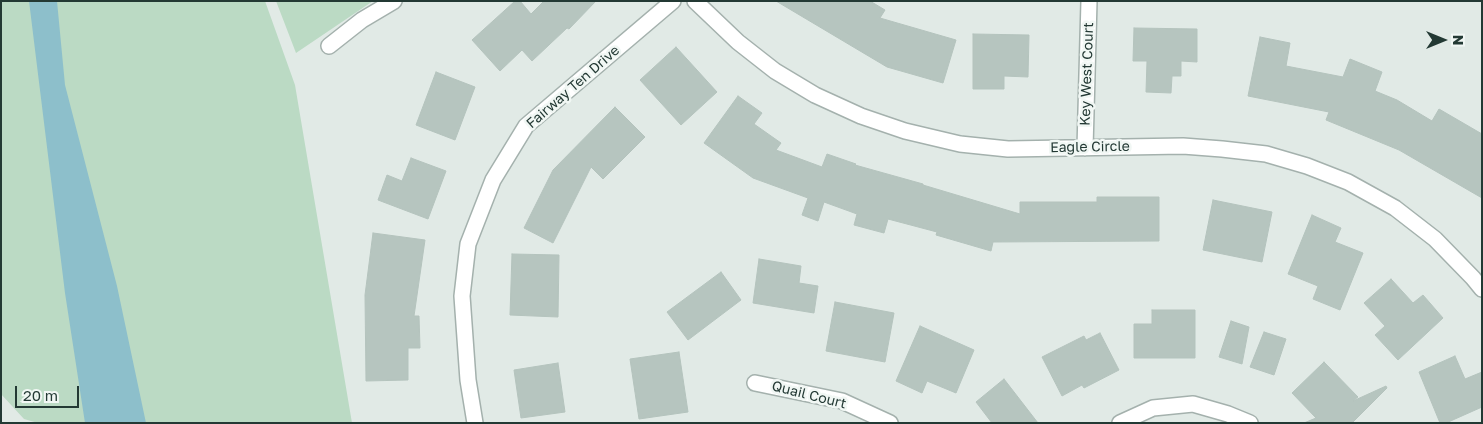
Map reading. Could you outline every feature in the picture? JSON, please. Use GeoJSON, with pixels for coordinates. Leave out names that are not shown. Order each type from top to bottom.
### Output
{"type":"FeatureCollection","features":[{"type":"Feature","properties":{"kind":"street"},"geometry":{"type":"LineString","coordinates":[[329,46],[362,20],[394,1]]}},
{"type":"Feature","properties":{"kind":"street","name":"Fairway Ten Drive"},"geometry":{"type":"LineString","coordinates":[[475,423],[468,380],[462,296],[468,244],[493,180],[526,126],[673,1]]}},
{"type":"Feature","properties":{"kind":"street","name":"Eagle Circle"},"geometry":{"type":"LineString","coordinates":[[695,1],[738,42],[775,71],[815,95],[861,116],[905,131],[960,144],[1008,148],[1184,146],[1222,149],[1266,154],[1307,166],[1348,182],[1394,208],[1435,239],[1482,289]]}},
{"type":"Feature","properties":{"kind":"street","name":"Key West Court"},"geometry":{"type":"LineString","coordinates":[[1085,148],[1090,1]]}},
{"type":"Feature","properties":{"kind":"street","name":"Quail Court"},"geometry":{"type":"LineString","coordinates":[[755,382],[842,401],[890,423]]}},
{"type":"Feature","properties":{"kind":"street"},"geometry":{"type":"LineString","coordinates":[[1120,423],[1153,408],[1193,404],[1228,414],[1250,423]]}},
{"type":"Feature","properties":{"kind":"green space"},"geometry":{"type":"Polygon","coordinates":[[[1,1],[265,1],[295,85],[352,423],[38,423],[24,419],[1,394],[1,1]]]}},
{"type":"Feature","properties":{"kind":"green space"},"geometry":{"type":"Polygon","coordinates":[[[276,1],[373,1],[296,53],[276,1]]]}},
{"type":"Feature","properties":{"kind":"water"},"geometry":{"type":"Polygon","coordinates":[[[29,1],[57,1],[65,85],[117,286],[146,423],[85,423],[65,293],[29,1]]]}},
{"type":"Feature","properties":{"kind":"building"},"geometry":{"type":"Polygon","coordinates":[[[515,1],[520,1],[531,14],[544,1],[596,1],[569,29],[567,28],[532,61],[522,50],[500,71],[472,40],[515,1]]]}},
{"type":"Feature","properties":{"kind":"building"},"geometry":{"type":"Polygon","coordinates":[[[776,1],[870,1],[885,10],[880,18],[956,40],[943,83],[887,67],[776,1]]]}},
{"type":"Feature","properties":{"kind":"building"},"geometry":{"type":"Polygon","coordinates":[[[1134,28],[1197,29],[1197,62],[1181,61],[1181,76],[1172,76],[1171,93],[1146,92],[1147,61],[1133,61],[1134,28]]]}},
{"type":"Feature","properties":{"kind":"building"},"geometry":{"type":"Polygon","coordinates":[[[973,34],[1029,35],[1028,77],[1004,76],[1004,89],[973,89],[973,34]]]}},
{"type":"Feature","properties":{"kind":"building"},"geometry":{"type":"Polygon","coordinates":[[[1260,37],[1290,43],[1286,66],[1343,77],[1350,59],[1382,72],[1375,91],[1397,100],[1432,121],[1439,109],[1482,134],[1482,198],[1399,150],[1326,120],[1329,112],[1248,96],[1260,37]]]}},
{"type":"Feature","properties":{"kind":"building"},"geometry":{"type":"Polygon","coordinates":[[[676,47],[717,92],[681,125],[640,80],[676,47]]]}},
{"type":"Feature","properties":{"kind":"building"},"geometry":{"type":"Polygon","coordinates":[[[436,72],[475,87],[455,140],[416,125],[436,72]]]}},
{"type":"Feature","properties":{"kind":"building"},"geometry":{"type":"Polygon","coordinates":[[[738,96],[762,113],[754,124],[781,143],[776,150],[822,167],[827,154],[855,165],[1020,214],[1020,202],[1097,202],[1097,197],[1159,197],[1159,241],[993,242],[991,251],[936,235],[937,232],[888,219],[884,233],[854,225],[857,214],[824,202],[818,221],[802,215],[808,198],[753,178],[704,143],[738,96]]]}},
{"type":"Feature","properties":{"kind":"building"},"geometry":{"type":"Polygon","coordinates":[[[615,107],[645,137],[603,179],[591,167],[553,243],[524,228],[553,170],[615,107]]]}},
{"type":"Feature","properties":{"kind":"building"},"geometry":{"type":"Polygon","coordinates":[[[411,158],[446,171],[428,219],[378,200],[387,175],[402,181],[411,158]]]}},
{"type":"Feature","properties":{"kind":"building"},"geometry":{"type":"Polygon","coordinates":[[[1213,200],[1272,212],[1262,262],[1203,250],[1213,200]]]}},
{"type":"Feature","properties":{"kind":"building"},"geometry":{"type":"Polygon","coordinates":[[[1312,215],[1341,228],[1335,242],[1363,253],[1340,310],[1313,299],[1318,286],[1288,274],[1312,215]]]}},
{"type":"Feature","properties":{"kind":"building"},"geometry":{"type":"Polygon","coordinates":[[[373,233],[425,240],[414,316],[419,316],[420,348],[408,348],[408,380],[366,381],[365,295],[373,233]]]}},
{"type":"Feature","properties":{"kind":"building"},"geometry":{"type":"Polygon","coordinates":[[[512,254],[559,255],[558,317],[510,315],[512,254]]]}},
{"type":"Feature","properties":{"kind":"building"},"geometry":{"type":"Polygon","coordinates":[[[759,259],[801,266],[799,283],[818,286],[814,313],[753,303],[759,259]]]}},
{"type":"Feature","properties":{"kind":"building"},"geometry":{"type":"Polygon","coordinates":[[[721,272],[741,300],[688,340],[667,312],[721,272]]]}},
{"type":"Feature","properties":{"kind":"building"},"geometry":{"type":"Polygon","coordinates":[[[1391,279],[1413,303],[1423,295],[1443,318],[1398,360],[1375,335],[1385,326],[1364,303],[1391,279]]]}},
{"type":"Feature","properties":{"kind":"building"},"geometry":{"type":"Polygon","coordinates":[[[835,302],[894,313],[885,362],[826,351],[835,302]]]}},
{"type":"Feature","properties":{"kind":"building"},"geometry":{"type":"Polygon","coordinates":[[[1152,310],[1195,310],[1195,358],[1134,358],[1134,324],[1152,324],[1152,310]]]}},
{"type":"Feature","properties":{"kind":"building"},"geometry":{"type":"Polygon","coordinates":[[[1231,321],[1249,327],[1242,364],[1219,357],[1231,321]]]}},
{"type":"Feature","properties":{"kind":"building"},"geometry":{"type":"Polygon","coordinates":[[[920,326],[974,350],[956,393],[927,381],[922,393],[896,381],[920,326]]]}},
{"type":"Feature","properties":{"kind":"building"},"geometry":{"type":"Polygon","coordinates":[[[1264,332],[1286,339],[1274,375],[1250,367],[1264,332]]]}},
{"type":"Feature","properties":{"kind":"building"},"geometry":{"type":"Polygon","coordinates":[[[1100,333],[1119,370],[1084,388],[1082,385],[1062,396],[1042,357],[1084,336],[1086,340],[1100,333]]]}},
{"type":"Feature","properties":{"kind":"building"},"geometry":{"type":"Polygon","coordinates":[[[679,352],[688,412],[639,419],[630,359],[679,352]]]}},
{"type":"Feature","properties":{"kind":"building"},"geometry":{"type":"Polygon","coordinates":[[[1455,356],[1465,379],[1482,372],[1482,407],[1446,423],[1440,423],[1419,372],[1455,356]]]}},
{"type":"Feature","properties":{"kind":"building"},"geometry":{"type":"Polygon","coordinates":[[[1324,362],[1358,397],[1353,401],[1386,386],[1387,388],[1352,423],[1304,423],[1316,418],[1292,393],[1324,362]]]}},
{"type":"Feature","properties":{"kind":"building"},"geometry":{"type":"Polygon","coordinates":[[[558,363],[565,412],[521,418],[514,370],[558,363]]]}},
{"type":"Feature","properties":{"kind":"building"},"geometry":{"type":"Polygon","coordinates":[[[1004,379],[1038,423],[992,423],[976,402],[1004,379]]]}}]}
